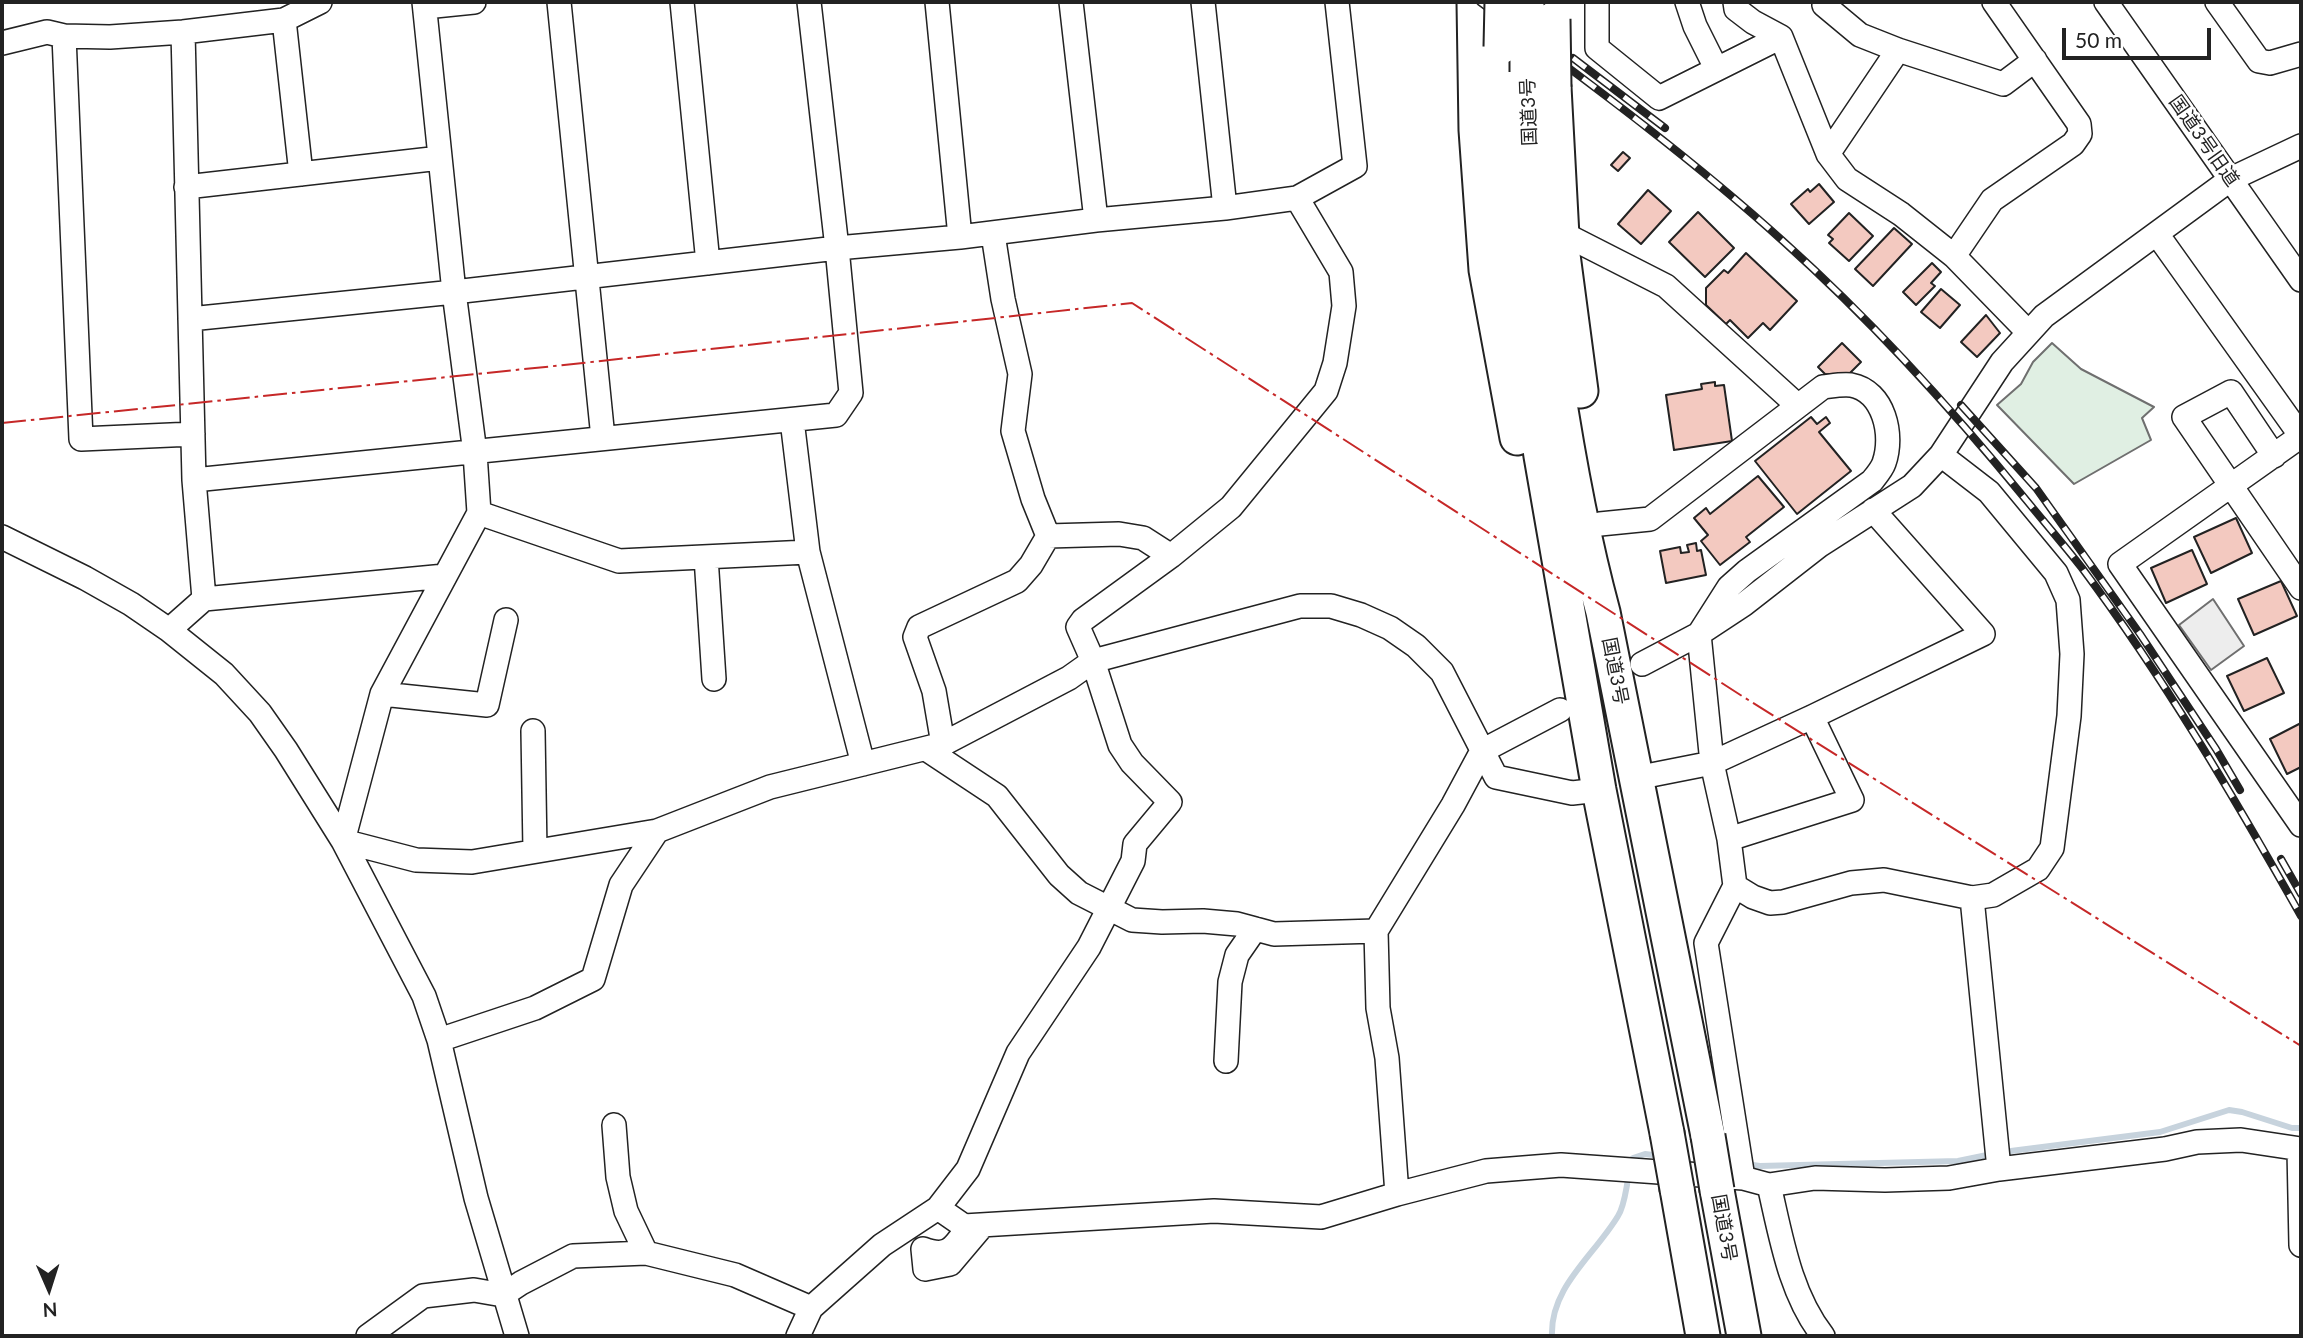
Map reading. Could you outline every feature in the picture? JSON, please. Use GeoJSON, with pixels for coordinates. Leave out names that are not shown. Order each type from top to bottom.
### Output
{"type":"FeatureCollection","features":[{"type":"Feature","properties":{"kind":"highway","name":"国道3号"},"geometry":{"type":"LineString","coordinates":[[1502,2],[1506,184],[1515,280],[1541,456],[1599,790],[1667,1133],[1703,1336]]}},
{"type":"Feature","properties":{"kind":"highway"},"geometry":{"type":"LineString","coordinates":[[1545,8],[1540,79],[1605,555],[1603,612]]}},
{"type":"Feature","properties":{"kind":"highway"},"geometry":{"type":"LineString","coordinates":[[1474,14],[1476,130],[1486,270],[1507,391],[1544,568],[1570,617]]}},
{"type":"Feature","properties":{"kind":"highway","name":"国道3号"},"geometry":{"type":"LineString","coordinates":[[1540,79],[1532,191],[1541,279],[1572,478],[1586,551],[1603,612],[1708,1136],[1730,1184],[1744,1336]]}},
{"type":"Feature","properties":{"kind":"street"},"geometry":{"type":"LineString","coordinates":[[2,43],[47,32],[64,36],[110,37],[183,32],[284,20],[320,2]]}},
{"type":"Feature","properties":{"kind":"street"},"geometry":{"type":"LineString","coordinates":[[343,841],[382,694],[479,513],[475,453],[454,292],[425,5],[474,2]]}},
{"type":"Feature","properties":{"kind":"street"},"geometry":{"type":"LineString","coordinates":[[559,2],[603,439]]}},
{"type":"Feature","properties":{"kind":"street"},"geometry":{"type":"LineString","coordinates":[[682,2],[708,262]]}},
{"type":"Feature","properties":{"kind":"street"},"geometry":{"type":"LineString","coordinates":[[194,480],[836,415],[851,393],[809,2]]}},
{"type":"Feature","properties":{"kind":"street"},"geometry":{"type":"LineString","coordinates":[[937,2],[960,237]]}},
{"type":"Feature","properties":{"kind":"street"},"geometry":{"type":"LineString","coordinates":[[1070,2],[1096,220]]}},
{"type":"Feature","properties":{"kind":"street"},"geometry":{"type":"LineString","coordinates":[[1203,2],[1225,208]]}},
{"type":"Feature","properties":{"kind":"street"},"geometry":{"type":"LineString","coordinates":[[190,318],[454,292],[837,248],[993,234],[1297,198],[1354,166],[1337,2]]}},
{"type":"Feature","properties":{"kind":"street"},"geometry":{"type":"LineString","coordinates":[[1597,2],[1597,48],[1659,98],[1781,37]]}},
{"type":"Feature","properties":{"kind":"street"},"geometry":{"type":"LineString","coordinates":[[1687,2],[1695,26],[1716,68]]}},
{"type":"Feature","properties":{"kind":"street"},"geometry":{"type":"LineString","coordinates":[[1735,2],[1736,9],[1753,22],[1781,37],[1828,154],[1847,179],[1901,214],[1954,256],[2028,332]]}},
{"type":"Feature","properties":{"kind":"street"},"geometry":{"type":"LineString","coordinates":[[1826,2],[1824,5],[1860,35],[1898,50],[2003,83],[2035,60]]}},
{"type":"Feature","properties":{"kind":"street"},"geometry":{"type":"LineString","coordinates":[[1954,256],[1992,200],[2073,144],[2080,134],[2079,124],[1994,2]]}},
{"type":"Feature","properties":{"kind":"street","name":"国道3号旧道"},"geometry":{"type":"LineString","coordinates":[[2106,2],[2301,279]]}},
{"type":"Feature","properties":{"kind":"street"},"geometry":{"type":"LineString","coordinates":[[2217,2],[2259,61],[2270,63],[2301,54]]}},
{"type":"Feature","properties":{"kind":"street"},"geometry":{"type":"LineString","coordinates":[[284,20],[300,174]]}},
{"type":"Feature","properties":{"kind":"street"},"geometry":{"type":"LineString","coordinates":[[183,32],[194,480],[204,599]]}},
{"type":"Feature","properties":{"kind":"street"},"geometry":{"type":"LineString","coordinates":[[64,36],[81,439],[193,435]]}},
{"type":"Feature","properties":{"kind":"street"},"geometry":{"type":"LineString","coordinates":[[1828,154],[1898,50]]}},
{"type":"Feature","properties":{"kind":"street"},"geometry":{"type":"LineString","coordinates":[[1642,664],[1699,634],[1743,605],[1820,545],[1912,486],[1941,455],[2002,362],[2044,316],[2231,179],[2301,146]]}},
{"type":"Feature","properties":{"kind":"street"},"geometry":{"type":"LineString","coordinates":[[187,187],[440,158]]}},
{"type":"Feature","properties":{"kind":"street"},"geometry":{"type":"LineString","coordinates":[[798,1336],[811,1308],[882,1245],[938,1208],[968,1169],[1018,1053],[1089,947],[1133,861],[1135,844],[1170,802],[1132,763],[1120,745],[1093,661],[1078,627],[1083,620],[1171,556],[1231,507],[1326,391],[1335,363],[1344,306],[1341,272],[1297,198]]}},
{"type":"Feature","properties":{"kind":"street"},"geometry":{"type":"LineString","coordinates":[[1562,233],[1666,286],[1797,405]]}},
{"type":"Feature","properties":{"kind":"street"},"geometry":{"type":"LineString","coordinates":[[993,234],[1003,299],[1020,374],[1013,431],[1033,499],[1048,536]]}},
{"type":"Feature","properties":{"kind":"street"},"geometry":{"type":"LineString","coordinates":[[2157,234],[2301,436],[2120,564],[2301,825]]}},
{"type":"Feature","properties":{"kind":"street"},"geometry":{"type":"LineString","coordinates":[[1600,524],[1650,519],[1823,387],[1853,385],[1865,391],[1879,405],[1885,417],[1887,445],[1884,464],[1872,481],[1746,571],[1729,587],[1699,634],[1712,762],[1729,839],[1735,886],[1706,943],[1730,1184]]}},
{"type":"Feature","properties":{"kind":"street"},"geometry":{"type":"LineString","coordinates":[[2274,456],[2231,391],[2184,417],[2301,588]]}},
{"type":"Feature","properties":{"kind":"street"},"geometry":{"type":"LineString","coordinates":[[792,420],[808,552],[863,764]]}},
{"type":"Feature","properties":{"kind":"street"},"geometry":{"type":"LineString","coordinates":[[1735,886],[1770,903],[1783,902],[1851,883],[1884,880],[1972,898],[1993,895],[2038,869],[2052,848],[2069,716],[2073,654],[2068,600],[2056,573],[1989,492],[1941,455]]}},
{"type":"Feature","properties":{"kind":"street"},"geometry":{"type":"LineString","coordinates":[[1636,778],[1712,762],[1983,635],[1873,510]]}},
{"type":"Feature","properties":{"kind":"street"},"geometry":{"type":"LineString","coordinates":[[479,513],[619,561],[808,552]]}},
{"type":"Feature","properties":{"kind":"street"},"geometry":{"type":"LineString","coordinates":[[1048,536],[1119,534],[1143,538],[1171,556]]}},
{"type":"Feature","properties":{"kind":"street"},"geometry":{"type":"LineString","coordinates":[[934,746],[934,691],[915,637],[919,627],[1017,581],[1031,565],[1048,536]]}},
{"type":"Feature","properties":{"kind":"street"},"geometry":{"type":"LineString","coordinates":[[2,537],[131,604],[225,674],[260,713],[343,841],[424,996],[439,1040],[476,1198],[516,1336]]}},
{"type":"Feature","properties":{"kind":"street"},"geometry":{"type":"LineString","coordinates":[[706,557],[714,680]]}},
{"type":"Feature","properties":{"kind":"street"},"geometry":{"type":"LineString","coordinates":[[169,630],[204,599],[445,576]]}},
{"type":"Feature","properties":{"kind":"street"},"geometry":{"type":"LineString","coordinates":[[343,841],[416,860],[472,862],[657,831],[770,787],[934,746],[1069,678],[1093,661],[1300,606],[1331,606],[1361,615],[1390,628],[1416,646],[1442,672],[1496,777],[1572,793],[1599,790]]}},
{"type":"Feature","properties":{"kind":"street"},"geometry":{"type":"LineString","coordinates":[[382,694],[487,705],[506,620]]}},
{"type":"Feature","properties":{"kind":"street"},"geometry":{"type":"LineString","coordinates":[[1397,1194],[1387,1058],[1378,1008],[1376,931],[1454,805],[1482,751],[1560,710]]}},
{"type":"Feature","properties":{"kind":"street"},"geometry":{"type":"LineString","coordinates":[[1729,839],[1852,800],[1812,717]]}},
{"type":"Feature","properties":{"kind":"street"},"geometry":{"type":"LineString","coordinates":[[533,731],[535,851]]}},
{"type":"Feature","properties":{"kind":"street"},"geometry":{"type":"LineString","coordinates":[[934,746],[997,796],[1059,875],[1079,893],[1132,920],[1203,920],[1237,924],[1275,934],[1376,931]]}},
{"type":"Feature","properties":{"kind":"street"},"geometry":{"type":"LineString","coordinates":[[439,1040],[535,1009],[593,979],[621,885],[657,831]]}},
{"type":"Feature","properties":{"kind":"street"},"geometry":{"type":"LineString","coordinates":[[1972,898],[1999,1169]]}},
{"type":"Feature","properties":{"kind":"street"},"geometry":{"type":"LineString","coordinates":[[1226,1061],[1230,982],[1237,955],[1255,929]]}},
{"type":"Feature","properties":{"kind":"street"},"geometry":{"type":"LineString","coordinates":[[614,1125],[618,1177],[626,1211],[646,1253]]}},
{"type":"Feature","properties":{"kind":"street"},"geometry":{"type":"LineString","coordinates":[[938,1208],[964,1226],[1214,1211],[1321,1217],[1486,1171],[1561,1165],[1730,1184],[1769,1185],[1815,1178],[1949,1178],[1999,1169],[2165,1149],[2197,1142],[2241,1140],[2300,1149],[2301,1245]]}},
{"type":"Feature","properties":{"kind":"street"},"geometry":{"type":"LineString","coordinates":[[1769,1185],[1796,1289],[1815,1327],[1823,1336]]}},
{"type":"Feature","properties":{"kind":"street"},"geometry":{"type":"LineString","coordinates":[[368,1336],[423,1296],[474,1290],[503,1295],[573,1256],[646,1253],[735,1275],[811,1308]]}},
{"type":"Feature","properties":{"kind":"green space"},"geometry":{"type":"Polygon","coordinates":[[[2052,343],[2081,369],[2154,407],[2142,418],[2151,440],[2074,484],[1997,405],[2021,384],[2033,362],[2052,343]]]}},
{"type":"Feature","properties":{"kind":"shaded area"},"geometry":{"type":"Polygon","coordinates":[[[2213,599],[2244,646],[2211,670],[2179,625],[2213,599]]]}},
{"type":"Feature","properties":{"kind":"building"},"geometry":{"type":"Polygon","coordinates":[[[1623,152],[1630,158],[1618,171],[1611,165],[1623,152]]]}},
{"type":"Feature","properties":{"kind":"building"},"geometry":{"type":"Polygon","coordinates":[[[1819,184],[1834,202],[1809,224],[1791,204],[1808,189],[1810,192],[1819,184]]]}},
{"type":"Feature","properties":{"kind":"building"},"geometry":{"type":"Polygon","coordinates":[[[1648,190],[1671,211],[1641,244],[1618,224],[1648,190]]]}},
{"type":"Feature","properties":{"kind":"building"},"geometry":{"type":"Polygon","coordinates":[[[1698,212],[1734,248],[1705,277],[1669,242],[1698,212]]]}},
{"type":"Feature","properties":{"kind":"building"},"geometry":{"type":"Polygon","coordinates":[[[1849,213],[1873,236],[1849,261],[1829,243],[1833,239],[1828,235],[1849,213]]]}},
{"type":"Feature","properties":{"kind":"building"},"geometry":{"type":"Polygon","coordinates":[[[1894,228],[1912,244],[1873,286],[1855,269],[1894,228]]]}},
{"type":"Feature","properties":{"kind":"building"},"geometry":{"type":"Polygon","coordinates":[[[1746,253],[1797,301],[1770,330],[1763,323],[1748,338],[1730,320],[1726,324],[1706,305],[1706,288],[1724,270],[1728,273],[1746,253]]]}},
{"type":"Feature","properties":{"kind":"building"},"geometry":{"type":"Polygon","coordinates":[[[1932,263],[1941,272],[1931,283],[1935,286],[1916,305],[1903,292],[1932,263]]]}},
{"type":"Feature","properties":{"kind":"building"},"geometry":{"type":"Polygon","coordinates":[[[1941,289],[1960,305],[1940,328],[1921,312],[1941,289]]]}},
{"type":"Feature","properties":{"kind":"building"},"geometry":{"type":"Polygon","coordinates":[[[1986,315],[2000,333],[1977,357],[1961,342],[1986,315]]]}},
{"type":"Feature","properties":{"kind":"building"},"geometry":{"type":"Polygon","coordinates":[[[1842,343],[1861,362],[1848,375],[1825,374],[1818,367],[1842,343]]]}},
{"type":"Feature","properties":{"kind":"building"},"geometry":{"type":"Polygon","coordinates":[[[1715,382],[1715,386],[1724,385],[1732,441],[1674,450],[1666,395],[1702,389],[1701,384],[1715,382]]]}},
{"type":"Feature","properties":{"kind":"building"},"geometry":{"type":"Polygon","coordinates":[[[1811,417],[1817,424],[1826,417],[1830,423],[1819,432],[1851,471],[1797,514],[1755,461],[1811,417]]]}},
{"type":"Feature","properties":{"kind":"building"},"geometry":{"type":"Polygon","coordinates":[[[1758,476],[1784,507],[1746,537],[1750,542],[1720,565],[1701,541],[1708,535],[1694,518],[1706,508],[1710,514],[1758,476]]]}},
{"type":"Feature","properties":{"kind":"building"},"geometry":{"type":"Polygon","coordinates":[[[2236,518],[2252,553],[2211,573],[2194,537],[2236,518]]]}},
{"type":"Feature","properties":{"kind":"building"},"geometry":{"type":"Polygon","coordinates":[[[1696,543],[1697,551],[1701,550],[1706,575],[1666,583],[1660,551],[1680,547],[1681,553],[1689,552],[1687,545],[1696,543]]]}},
{"type":"Feature","properties":{"kind":"building"},"geometry":{"type":"Polygon","coordinates":[[[2192,550],[2207,584],[2166,603],[2151,568],[2192,550]]]}},
{"type":"Feature","properties":{"kind":"building"},"geometry":{"type":"Polygon","coordinates":[[[2281,581],[2297,616],[2254,635],[2238,599],[2281,581]]]}},
{"type":"Feature","properties":{"kind":"building"},"geometry":{"type":"Polygon","coordinates":[[[2267,658],[2284,693],[2244,711],[2227,676],[2267,658]]]}},
{"type":"Feature","properties":{"kind":"building"},"geometry":{"type":"Polygon","coordinates":[[[2301,723],[2301,767],[2287,774],[2270,739],[2301,723]]]}},
{"type":"Feature","properties":{"kind":"waterway"},"geometry":{"type":"LineString","coordinates":[[2003,1152],[2160,1132],[2229,1110],[2292,1128],[2301,1128]]}},
{"type":"Feature","properties":{"kind":"waterway"},"geometry":{"type":"LineString","coordinates":[[1632,1164],[1633,1158],[1645,1154],[1661,1156]]}},
{"type":"Feature","properties":{"kind":"waterway"},"geometry":{"type":"LineString","coordinates":[[1745,1164],[1760,1166],[1958,1161],[1992,1154]]}},
{"type":"Feature","properties":{"kind":"waterway"},"geometry":{"type":"LineString","coordinates":[[1552,1336],[1553,1318],[1558,1302],[1575,1273],[1618,1216],[1629,1175]]}},
{"type":"Feature","properties":{"kind":"railway"},"geometry":{"type":"LineString","coordinates":[[1480,2],[1635,118],[1748,210],[1849,303],[1940,399],[2082,568],[2112,610],[2197,739],[2301,916]]}},
{"type":"Feature","properties":{"kind":"railway"},"geometry":{"type":"LineString","coordinates":[[1573,58],[1665,128]]}},
{"type":"Feature","properties":{"kind":"railway"},"geometry":{"type":"LineString","coordinates":[[1961,405],[2036,488],[2140,634],[2240,790]]}},
{"type":"Feature","properties":{"kind":"railway"},"geometry":{"type":"LineString","coordinates":[[2281,859],[2301,894]]}},
{"type":"Feature","properties":{"kind":"power"},"geometry":{"type":"LineString","coordinates":[[2,423],[1132,303],[1742,696],[2301,1046]]}}]}
